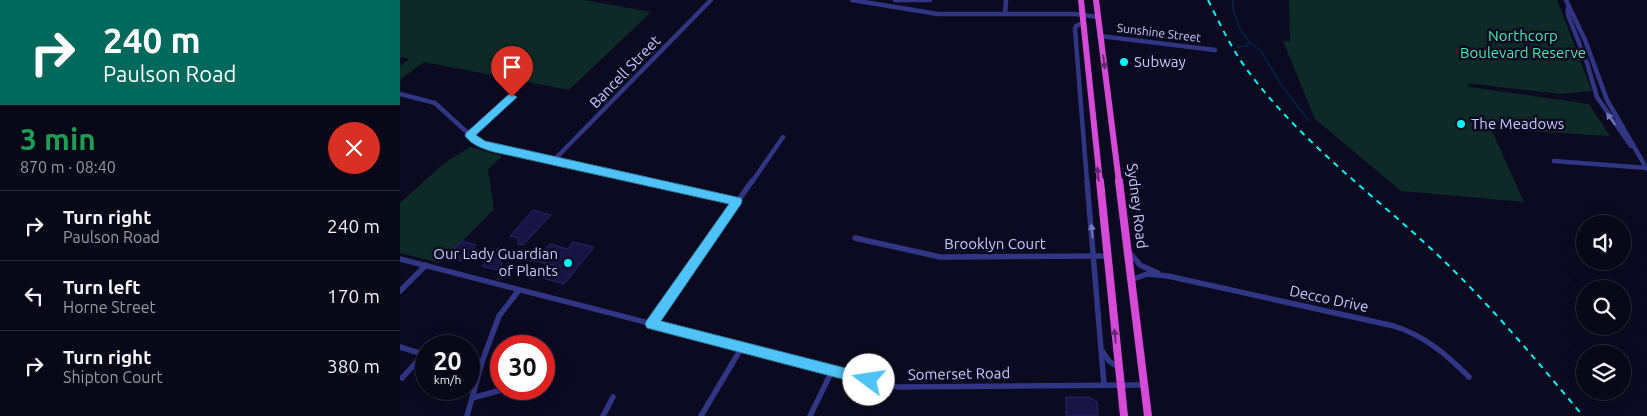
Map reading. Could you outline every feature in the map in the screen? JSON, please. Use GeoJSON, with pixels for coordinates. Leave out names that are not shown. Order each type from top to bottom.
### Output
{"type":"FeatureCollection","features":[{"type":"Feature","properties":{"kind":"highway"},"geometry":{"type":"LineString","coordinates":[[1081,0],[1124,416]]}},
{"type":"Feature","properties":{"kind":"highway","name":"Sydney Road"},"geometry":{"type":"LineString","coordinates":[[1096,0],[1148,416]]}},
{"type":"Feature","properties":{"kind":"street","name":"Bancell Street"},"geometry":{"type":"LineString","coordinates":[[554,160],[711,0]]}},
{"type":"Feature","properties":{"kind":"street"},"geometry":{"type":"LineString","coordinates":[[852,0],[938,14],[1098,17]]}},
{"type":"Feature","properties":{"kind":"street"},"geometry":{"type":"LineString","coordinates":[[895,0],[930,0]]}},
{"type":"Feature","properties":{"kind":"street"},"geometry":{"type":"LineString","coordinates":[[1005,14],[1006,0]]}},
{"type":"Feature","properties":{"kind":"street"},"geometry":{"type":"LineString","coordinates":[[1566,0],[1585,40],[1607,100],[1647,169]]}},
{"type":"Feature","properties":{"kind":"street"},"geometry":{"type":"LineString","coordinates":[[1568,7],[1568,15],[1600,103],[1641,158]]}},
{"type":"Feature","properties":{"kind":"street"},"geometry":{"type":"LineString","coordinates":[[1082,18],[1075,29],[1103,350],[1104,384]]}},
{"type":"Feature","properties":{"kind":"street","name":"Sunshine Street"},"geometry":{"type":"LineString","coordinates":[[1100,36],[1215,50]]}},
{"type":"Feature","properties":{"kind":"street"},"geometry":{"type":"LineString","coordinates":[[400,94],[435,103],[470,136],[486,146],[737,201]]}},
{"type":"Feature","properties":{"kind":"street"},"geometry":{"type":"LineString","coordinates":[[470,136],[512,97]]}},
{"type":"Feature","properties":{"kind":"street"},"geometry":{"type":"LineString","coordinates":[[1600,103],[1607,100]]}},
{"type":"Feature","properties":{"kind":"street"},"geometry":{"type":"LineString","coordinates":[[1082,121],[1093,121]]}},
{"type":"Feature","properties":{"kind":"street"},"geometry":{"type":"LineString","coordinates":[[652,324],[783,137]]}},
{"type":"Feature","properties":{"kind":"street"},"geometry":{"type":"LineString","coordinates":[[1554,161],[1647,169]]}},
{"type":"Feature","properties":{"kind":"street","name":"Brooklyn Court"},"geometry":{"type":"LineString","coordinates":[[855,238],[940,257],[1107,256]]}},
{"type":"Feature","properties":{"kind":"street","name":"Decco Drive"},"geometry":{"type":"LineString","coordinates":[[1128,249],[1136,261],[1145,268],[1168,276],[1412,332],[1440,348],[1469,377]]}},
{"type":"Feature","properties":{"kind":"street","name":"Somerset Road"},"geometry":{"type":"LineString","coordinates":[[400,259],[898,387],[1144,385]]}},
{"type":"Feature","properties":{"kind":"street"},"geometry":{"type":"LineString","coordinates":[[400,291],[426,265]]}},
{"type":"Feature","properties":{"kind":"street","name":"Decco Drive"},"geometry":{"type":"LineString","coordinates":[[1131,280],[1147,274],[1168,276]]}},
{"type":"Feature","properties":{"kind":"street"},"geometry":{"type":"LineString","coordinates":[[480,369],[499,316],[519,290]]}},
{"type":"Feature","properties":{"kind":"street"},"geometry":{"type":"LineString","coordinates":[[400,347],[415,351]]}},
{"type":"Feature","properties":{"kind":"street"},"geometry":{"type":"LineString","coordinates":[[701,416],[742,347]]}},
{"type":"Feature","properties":{"kind":"street"},"geometry":{"type":"LineString","coordinates":[[1103,350],[1109,361],[1118,367]]}},
{"type":"Feature","properties":{"kind":"street"},"geometry":{"type":"LineString","coordinates":[[402,378],[415,364]]}},
{"type":"Feature","properties":{"kind":"street"},"geometry":{"type":"LineString","coordinates":[[810,416],[832,371]]}},
{"type":"Feature","properties":{"kind":"street"},"geometry":{"type":"LineString","coordinates":[[603,416],[613,397]]}},
{"type":"Feature","properties":{"kind":"street"},"geometry":{"type":"LineString","coordinates":[[467,416],[471,400]]}},
{"type":"Feature","properties":{"kind":"green space"},"geometry":{"type":"Polygon","coordinates":[[[400,0],[584,0],[651,12],[569,90],[424,62],[400,80],[400,66],[409,59],[400,57],[400,0]]]}},
{"type":"Feature","properties":{"kind":"green space","name":"Northcorp Boulevard Reserve"},"geometry":{"type":"Polygon","coordinates":[[[1289,0],[1557,0],[1592,91],[1561,94],[1467,83],[1469,87],[1589,104],[1610,136],[1491,129],[1524,202],[1401,191],[1315,119],[1283,41],[1290,42],[1289,0]]]}},
{"type":"Feature","properties":{"kind":"green space"},"geometry":{"type":"Polygon","coordinates":[[[470,147],[502,156],[488,170],[494,209],[440,263],[400,253],[400,203],[443,164],[470,147]]]}},
{"type":"Feature","properties":{"kind":"building"},"geometry":{"type":"Polygon","coordinates":[[[533,210],[551,215],[523,245],[518,244],[518,238],[510,236],[533,210]]]}},
{"type":"Feature","properties":{"kind":"building"},"geometry":{"type":"Polygon","coordinates":[[[462,241],[476,245],[461,261],[446,257],[462,241]]]}},
{"type":"Feature","properties":{"kind":"building","name":"Our Lady Guardian of Plants"},"geometry":{"type":"Polygon","coordinates":[[[573,242],[594,247],[564,284],[542,278],[553,265],[535,261],[550,244],[568,249],[573,242]]]}},
{"type":"Feature","properties":{"kind":"building"},"geometry":{"type":"Polygon","coordinates":[[[499,247],[502,264],[497,270],[482,266],[499,247]]]}},
{"type":"Feature","properties":{"kind":"building"},"geometry":{"type":"Polygon","coordinates":[[[1066,397],[1089,397],[1097,402],[1098,416],[1066,416],[1066,397]]]}},
{"type":"Feature","properties":{"kind":"waterway"},"geometry":{"type":"LineString","coordinates":[[1233,0],[1233,9],[1240,29],[1249,42]]}},
{"type":"Feature","properties":{"kind":"waterway"},"geometry":{"type":"LineString","coordinates":[[1237,47],[1247,46],[1249,42]]}},
{"type":"Feature","properties":{"kind":"waterway"},"geometry":{"type":"LineString","coordinates":[[1249,42],[1261,51],[1282,86],[1308,120]]}},
{"type":"Feature","properties":{"kind":"railway"},"geometry":{"type":"LineString","coordinates":[[1208,0],[1239,57],[1272,101],[1318,148],[1418,236],[1461,277],[1514,335],[1583,416]]}},
{"type":"Feature","properties":{"kind":"place","name":"Subway"},"geometry":{"type":"Point","coordinates":[1124,62]}},
{"type":"Feature","properties":{"kind":"place","name":"The Meadows"},"geometry":{"type":"Point","coordinates":[1461,124]}},
{"type":"Feature","properties":{"kind":"place","name":"Our Lady Guardian of Plants"},"geometry":{"type":"Point","coordinates":[568,263]}},
{"type":"Feature","properties":{"kind":"route"},"geometry":{"type":"LineString","coordinates":[[512,97],[470,136],[481,144],[494,148],[737,201],[652,324],[869,380]]}}]}
